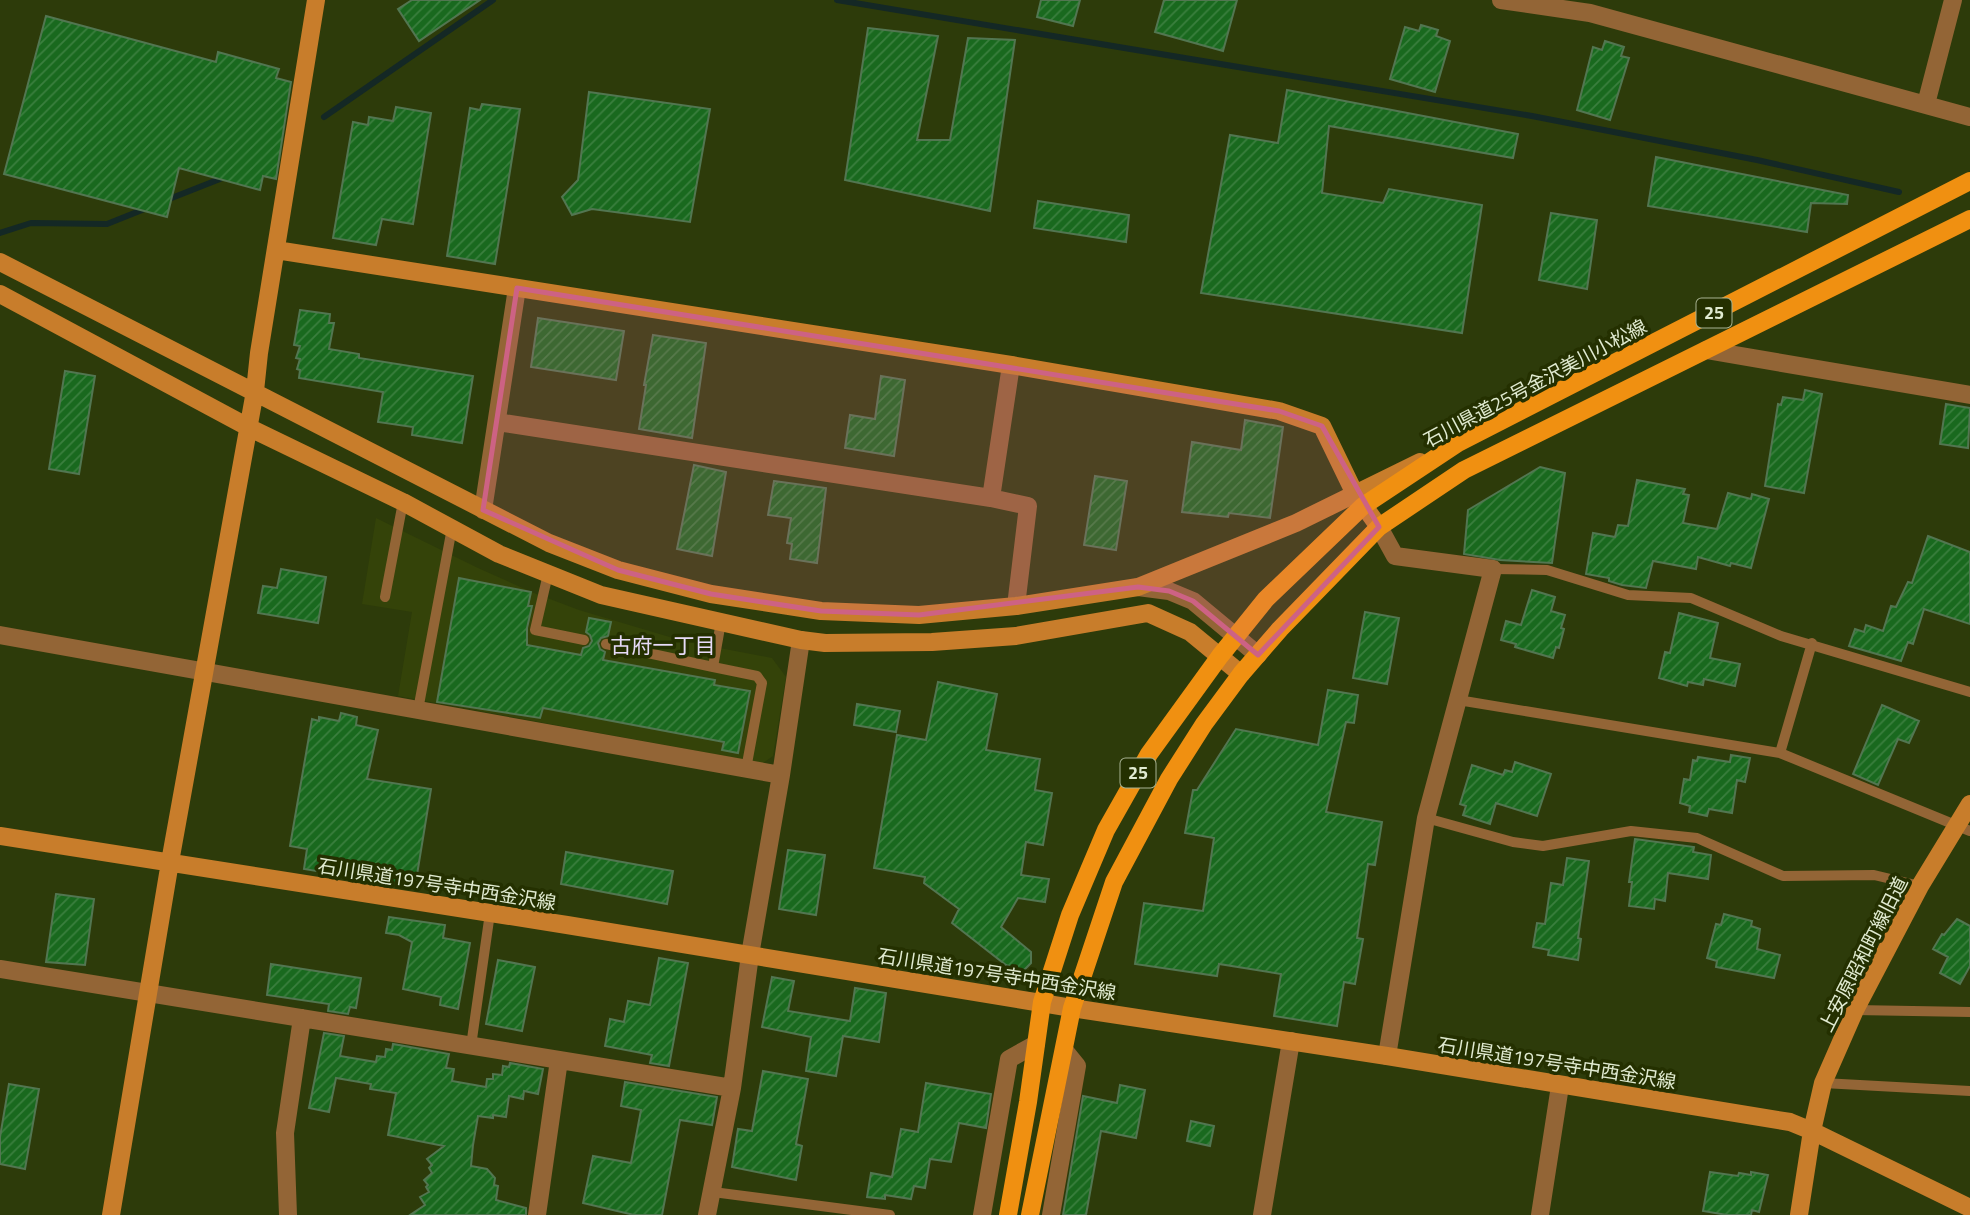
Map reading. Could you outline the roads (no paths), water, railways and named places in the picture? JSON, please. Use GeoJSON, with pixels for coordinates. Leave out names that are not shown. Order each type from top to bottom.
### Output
{"type":"FeatureCollection","features":[{"type":"Feature","properties":{"kind":"main road","name":"石川県道25号金沢美川小松線"},"geometry":{"type":"LineString","coordinates":[[1008,1215],[1042,1002],[1070,915],[1106,831],[1149,754],[1220,656],[1266,599],[1358,499],[1458,443],[1970,181]]}},
{"type":"Feature","properties":{"kind":"main road","name":"25"},"geometry":{"type":"LineString","coordinates":[[1030,1215],[1072,1008],[1114,882],[1169,779],[1204,724],[1241,674],[1280,629],[1379,527],[1464,470],[1970,219]]}},
{"type":"Feature","properties":{"kind":"street"},"geometry":{"type":"LineString","coordinates":[[111,1215],[170,862],[255,391],[316,0]]}},
{"type":"Feature","properties":{"kind":"street"},"geometry":{"type":"LineString","coordinates":[[1501,0],[1590,13],[1970,117]]}},
{"type":"Feature","properties":{"kind":"street"},"geometry":{"type":"LineString","coordinates":[[1926,104],[1952,0]]}},
{"type":"Feature","properties":{"kind":"street"},"geometry":{"type":"LineString","coordinates":[[275,250],[1011,365],[1279,411],[1322,426],[1358,499],[1379,527],[1395,556],[1493,569],[1426,818],[1387,1056]]}},
{"type":"Feature","properties":{"kind":"street"},"geometry":{"type":"LineString","coordinates":[[0,262],[549,543],[618,570],[711,594],[821,611],[919,615],[1016,606],[1138,586],[1358,499]]}},
{"type":"Feature","properties":{"kind":"street"},"geometry":{"type":"LineString","coordinates":[[483,510],[517,288]]}},
{"type":"Feature","properties":{"kind":"street"},"geometry":{"type":"LineString","coordinates":[[0,294],[248,427],[402,502],[499,554],[601,595],[825,643],[932,642],[1016,636],[1148,613],[1190,632],[1241,674]]}},
{"type":"Feature","properties":{"kind":"street"},"geometry":{"type":"LineString","coordinates":[[1706,350],[1970,395]]}},
{"type":"Feature","properties":{"kind":"street"},"geometry":{"type":"LineString","coordinates":[[991,498],[1011,365]]}},
{"type":"Feature","properties":{"kind":"street"},"geometry":{"type":"LineString","coordinates":[[497,422],[991,498],[1028,506],[1016,606]]}},
{"type":"Feature","properties":{"kind":"street"},"geometry":{"type":"LineString","coordinates":[[1138,586],[1169,591],[1193,601],[1258,654]]}},
{"type":"Feature","properties":{"kind":"street"},"geometry":{"type":"LineString","coordinates":[[0,635],[781,775]]}},
{"type":"Feature","properties":{"kind":"street"},"geometry":{"type":"LineString","coordinates":[[707,1215],[732,1088],[750,955],[801,640]]}},
{"type":"Feature","properties":{"kind":"street","name":"上安原昭和町線旧道"},"geometry":{"type":"LineString","coordinates":[[1799,1215],[1812,1131],[1823,1083],[1855,1010],[1920,886],[1963,828],[1970,804]]}},
{"type":"Feature","properties":{"kind":"street","name":"石川県道197号寺中西金沢線"},"geometry":{"type":"LineString","coordinates":[[0,836],[1790,1122],[1970,1208]]}},
{"type":"Feature","properties":{"kind":"street"},"geometry":{"type":"LineString","coordinates":[[0,969],[732,1088]]}},
{"type":"Feature","properties":{"kind":"street"},"geometry":{"type":"LineString","coordinates":[[288,1215],[285,1133],[302,1018]]}},
{"type":"Feature","properties":{"kind":"street"},"geometry":{"type":"LineString","coordinates":[[1264,1215],[1291,1041]]}},
{"type":"Feature","properties":{"kind":"street"},"geometry":{"type":"LineString","coordinates":[[982,1215],[1009,1059],[1036,1044]]}},
{"type":"Feature","properties":{"kind":"street"},"geometry":{"type":"LineString","coordinates":[[1051,1215],[1077,1066],[1064,1050]]}},
{"type":"Feature","properties":{"kind":"street"},"geometry":{"type":"LineString","coordinates":[[537,1215],[559,1060]]}},
{"type":"Feature","properties":{"kind":"street"},"geometry":{"type":"LineString","coordinates":[[1539,1215],[1560,1086]]}},
{"type":"Feature","properties":{"kind":"lane"},"geometry":{"type":"LineString","coordinates":[[386,597],[402,502]]}},
{"type":"Feature","properties":{"kind":"lane"},"geometry":{"type":"LineString","coordinates":[[418,710],[452,528]]}},
{"type":"Feature","properties":{"kind":"lane"},"geometry":{"type":"LineString","coordinates":[[1493,569],[1547,570],[1628,595],[1691,598],[1781,636],[1970,692]]}},
{"type":"Feature","properties":{"kind":"lane"},"geometry":{"type":"LineString","coordinates":[[548,574],[535,630],[584,640]]}},
{"type":"Feature","properties":{"kind":"lane"},"geometry":{"type":"LineString","coordinates":[[713,667],[721,622]]}},
{"type":"Feature","properties":{"kind":"lane"},"geometry":{"type":"LineString","coordinates":[[1780,753],[1812,643]]}},
{"type":"Feature","properties":{"kind":"lane"},"geometry":{"type":"LineString","coordinates":[[606,645],[757,676],[762,683],[746,769]]}},
{"type":"Feature","properties":{"kind":"lane"},"geometry":{"type":"LineString","coordinates":[[1458,700],[1780,753],[1963,828]]}},
{"type":"Feature","properties":{"kind":"lane"},"geometry":{"type":"LineString","coordinates":[[1426,818],[1513,842],[1543,846],[1631,831],[1697,838],[1783,876],[1874,875],[1920,886]]}},
{"type":"Feature","properties":{"kind":"lane"},"geometry":{"type":"LineString","coordinates":[[471,1046],[490,913]]}},
{"type":"Feature","properties":{"kind":"lane"},"geometry":{"type":"LineString","coordinates":[[1855,1010],[1970,1012]]}},
{"type":"Feature","properties":{"kind":"lane"},"geometry":{"type":"LineString","coordinates":[[1823,1083],[1970,1091]]}},
{"type":"Feature","properties":{"kind":"lane"},"geometry":{"type":"LineString","coordinates":[[713,1192],[890,1215]]}},
{"type":"Feature","properties":{"kind":"waterway"},"geometry":{"type":"LineString","coordinates":[[324,117],[493,0]]}},
{"type":"Feature","properties":{"kind":"waterway"},"geometry":{"type":"LineString","coordinates":[[837,0],[1532,116],[1757,160],[1899,192]]}},
{"type":"Feature","properties":{"kind":"waterway"},"geometry":{"type":"LineString","coordinates":[[164,201],[225,177]]}},
{"type":"Feature","properties":{"kind":"waterway"},"geometry":{"type":"LineString","coordinates":[[0,233],[31,223],[107,224],[147,208]]}},
{"type":"Feature","properties":{"kind":"district","name":"古府一丁目"},"geometry":{"type":"Point","coordinates":[663,646]}}]}
